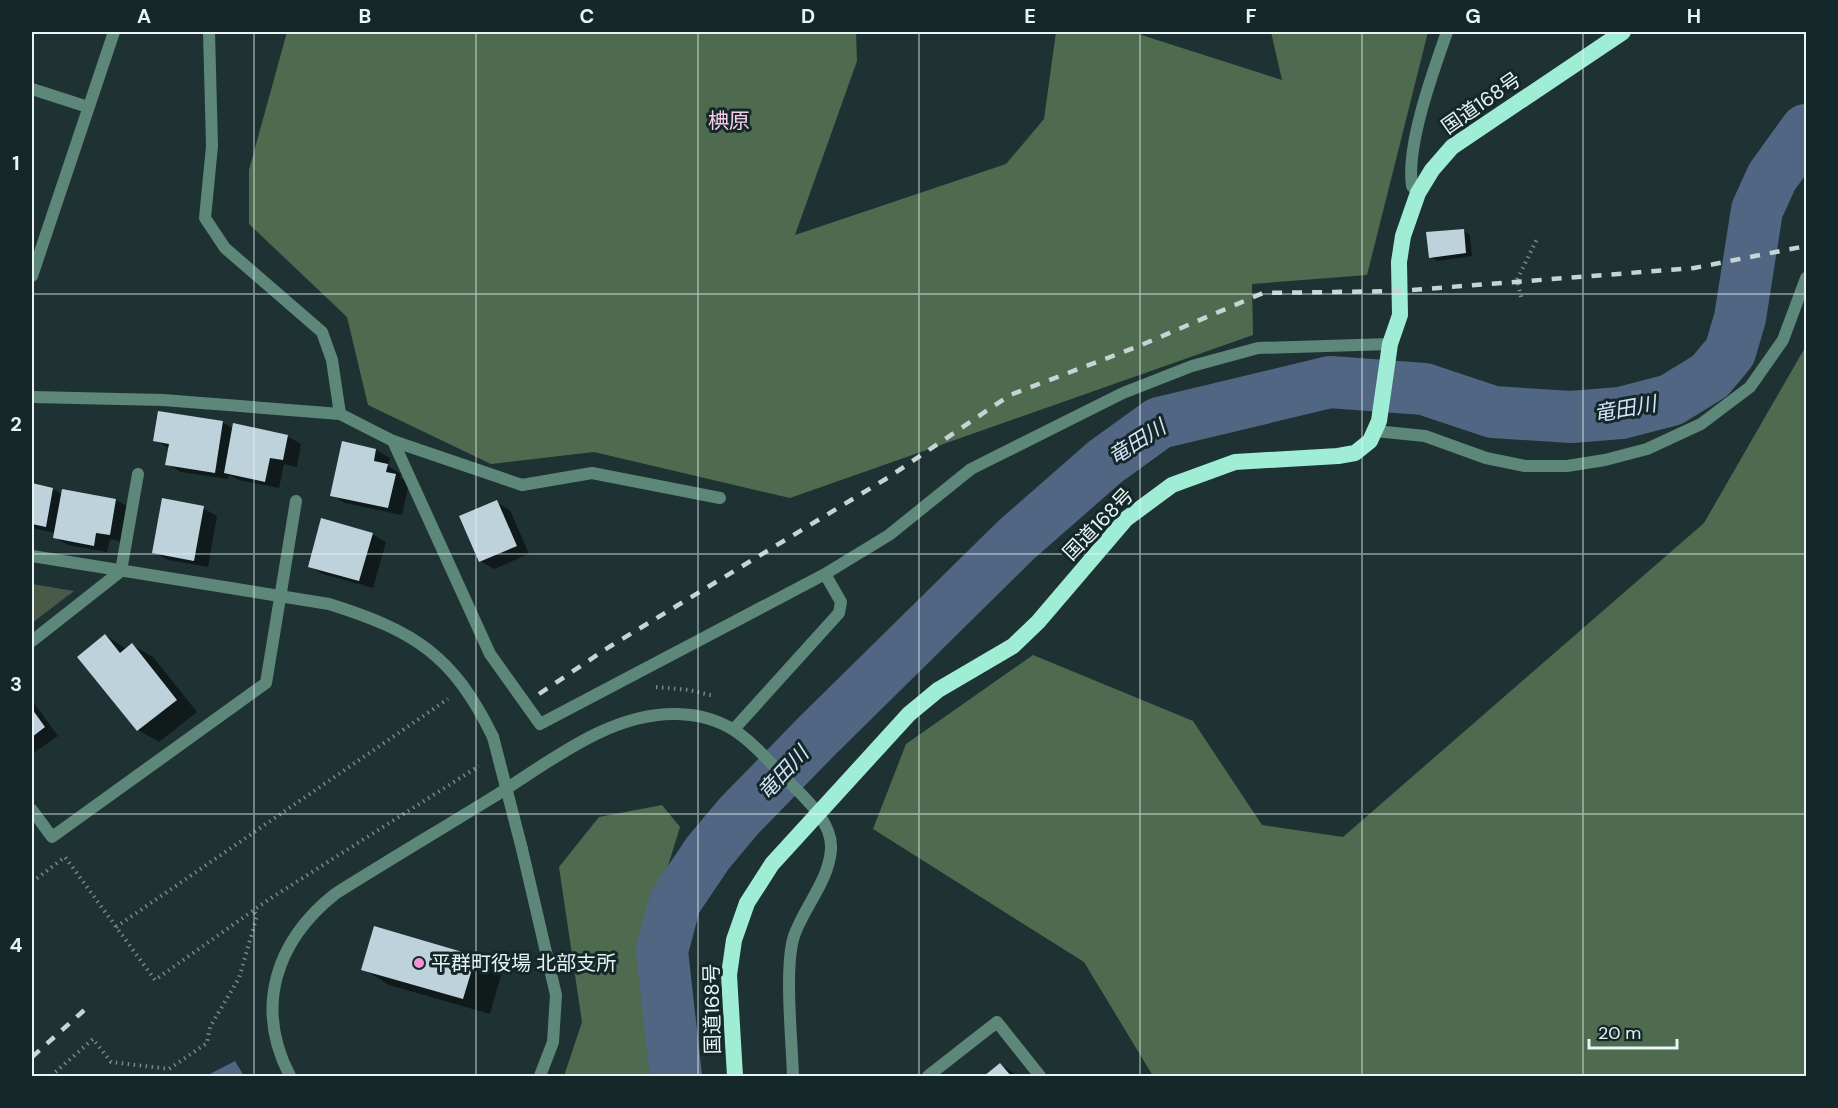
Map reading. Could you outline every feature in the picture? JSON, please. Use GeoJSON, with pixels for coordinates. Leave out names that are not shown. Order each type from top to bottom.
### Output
{"type":"FeatureCollection","features":[{"type":"Feature","properties":{"kind":"highway","name":"国道168号"},"geometry":{"type":"LineString","coordinates":[[735,1077],[729,975],[734,940],[747,903],[772,864],[909,714],[953,680],[1013,646],[1038,622],[1126,519],[1148,501],[1172,485],[1235,462],[1355,453],[1370,441],[1377,426],[1390,344],[1400,315],[1399,262],[1403,236],[1418,193],[1432,170],[1452,147],[1623,32]]}},
{"type":"Feature","properties":{"kind":"street"},"geometry":{"type":"LineString","coordinates":[[32,276],[114,32]]}},
{"type":"Feature","properties":{"kind":"street"},"geometry":{"type":"LineString","coordinates":[[209,32],[212,146],[205,218],[225,248],[322,332],[332,360],[340,414]]}},
{"type":"Feature","properties":{"kind":"street"},"geometry":{"type":"LineString","coordinates":[[1418,193],[1412,186],[1411,160],[1431,77],[1448,32]]}},
{"type":"Feature","properties":{"kind":"street"},"geometry":{"type":"LineString","coordinates":[[32,89],[88,107]]}},
{"type":"Feature","properties":{"kind":"street"},"geometry":{"type":"LineString","coordinates":[[1377,426],[1425,436],[1486,458],[1526,466],[1567,466],[1605,460],[1647,449],[1701,424],[1749,387],[1783,340],[1806,278]]}},
{"type":"Feature","properties":{"kind":"street"},"geometry":{"type":"LineString","coordinates":[[393,441],[490,654],[540,724],[825,574],[889,535],[971,469],[1123,393],[1192,366],[1258,348],[1390,344]]}},
{"type":"Feature","properties":{"kind":"street"},"geometry":{"type":"LineString","coordinates":[[32,397],[163,400],[340,414],[393,441],[522,485],[592,473],[720,498]]}},
{"type":"Feature","properties":{"kind":"street"},"geometry":{"type":"LineString","coordinates":[[32,641],[121,571],[138,474]]}},
{"type":"Feature","properties":{"kind":"street"},"geometry":{"type":"LineString","coordinates":[[32,810],[52,837],[266,683],[296,501]]}},
{"type":"Feature","properties":{"kind":"street"},"geometry":{"type":"LineString","coordinates":[[32,556],[329,604],[375,618],[415,639],[445,663],[466,687],[493,737],[556,995],[553,1042],[540,1077]]}},
{"type":"Feature","properties":{"kind":"street"},"geometry":{"type":"LineString","coordinates":[[735,728],[839,613],[842,602],[825,574]]}},
{"type":"Feature","properties":{"kind":"street"},"geometry":{"type":"LineString","coordinates":[[290,1077],[275,1039],[272,1015],[279,971],[286,950],[298,930],[314,911],[335,894],[592,737],[619,724],[647,716],[678,714],[707,718],[735,728],[751,740],[817,813],[827,830],[831,848],[824,876],[794,936],[790,956],[793,1077]]}},
{"type":"Feature","properties":{"kind":"street"},"geometry":{"type":"LineString","coordinates":[[928,1077],[998,1022],[1040,1077]]}},
{"type":"Feature","properties":{"kind":"path"},"geometry":{"type":"LineString","coordinates":[[1521,297],[1517,280],[1538,237]]}},
{"type":"Feature","properties":{"kind":"path"},"geometry":{"type":"LineString","coordinates":[[116,927],[466,687]]}},
{"type":"Feature","properties":{"kind":"path"},"geometry":{"type":"LineString","coordinates":[[32,882],[65,858],[155,980],[268,900],[474,768]]}},
{"type":"Feature","properties":{"kind":"path"},"geometry":{"type":"LineString","coordinates":[[51,1077],[93,1039],[111,1062],[169,1069],[207,1043],[210,1027],[239,978],[257,916],[253,910]]}},
{"type":"Feature","properties":{"kind":"green space"},"geometry":{"type":"Polygon","coordinates":[[[287,32],[856,32],[857,61],[795,235],[1006,164],[1044,119],[1056,32],[1132,32],[1282,80],[1271,32],[1428,32],[1367,275],[1252,284],[1253,335],[790,498],[594,452],[491,464],[368,405],[347,317],[249,224],[249,170],[287,32]]]}},
{"type":"Feature","properties":{"kind":"green space"},"geometry":{"type":"Polygon","coordinates":[[[1806,346],[1806,1076],[1153,1076],[1084,962],[873,829],[906,744],[1033,655],[1193,721],[1262,825],[1343,837],[1704,523],[1806,346]]]}},
{"type":"Feature","properties":{"kind":"green space"},"geometry":{"type":"Polygon","coordinates":[[[32,584],[74,591],[32,623],[32,584]]]}},
{"type":"Feature","properties":{"kind":"green space"},"geometry":{"type":"Polygon","coordinates":[[[662,805],[680,827],[643,947],[663,1076],[564,1076],[582,1022],[559,867],[599,817],[662,805]]]}},
{"type":"Feature","properties":{"kind":"water"},"geometry":{"type":"Polygon","coordinates":[[[235,1061],[244,1076],[206,1076],[235,1061]]]}},
{"type":"Feature","properties":{"kind":"building"},"geometry":{"type":"Polygon","coordinates":[[[1464,229],[1466,253],[1429,258],[1426,232],[1464,229]]]}},
{"type":"Feature","properties":{"kind":"building"},"geometry":{"type":"Polygon","coordinates":[[[158,411],[223,421],[215,473],[165,465],[169,444],[153,441],[158,411]]]}},
{"type":"Feature","properties":{"kind":"building"},"geometry":{"type":"Polygon","coordinates":[[[233,423],[288,435],[283,460],[270,458],[265,482],[224,473],[233,423]]]}},
{"type":"Feature","properties":{"kind":"building"},"geometry":{"type":"Polygon","coordinates":[[[342,441],[376,449],[374,461],[388,464],[386,472],[396,474],[388,508],[330,496],[342,441]]]}},
{"type":"Feature","properties":{"kind":"building"},"geometry":{"type":"Polygon","coordinates":[[[32,483],[53,488],[46,527],[32,524],[32,483]]]}},
{"type":"Feature","properties":{"kind":"building"},"geometry":{"type":"Polygon","coordinates":[[[62,489],[116,499],[110,535],[96,533],[94,546],[53,538],[62,489]]]}},
{"type":"Feature","properties":{"kind":"building"},"geometry":{"type":"Polygon","coordinates":[[[162,498],[204,506],[194,561],[152,553],[162,498]]]}},
{"type":"Feature","properties":{"kind":"building"},"geometry":{"type":"Polygon","coordinates":[[[497,500],[517,546],[479,562],[459,516],[497,500]]]}},
{"type":"Feature","properties":{"kind":"building"},"geometry":{"type":"Polygon","coordinates":[[[321,518],[373,533],[359,581],[308,567],[321,518]]]}},
{"type":"Feature","properties":{"kind":"building"},"geometry":{"type":"Polygon","coordinates":[[[105,634],[120,653],[132,643],[177,700],[137,731],[77,657],[105,634]]]}},
{"type":"Feature","properties":{"kind":"building"},"geometry":{"type":"Polygon","coordinates":[[[32,709],[45,727],[32,737],[32,709]]]}},
{"type":"Feature","properties":{"kind":"building","name":"平群町役場 北部支所"},"geometry":{"type":"Polygon","coordinates":[[[374,926],[476,956],[463,999],[361,970],[374,926]]]}},
{"type":"Feature","properties":{"kind":"building"},"geometry":{"type":"Polygon","coordinates":[[[1000,1063],[1011,1076],[984,1076],[1000,1063]]]}},
{"type":"Feature","properties":{"kind":"waterway","name":"竜田川"},"geometry":{"type":"LineString","coordinates":[[676,1076],[662,951],[675,902],[708,853],[739,816],[817,736],[1016,540],[1105,462],[1159,423],[1330,382],[1424,389],[1493,412],[1571,417],[1621,413],[1671,400],[1710,376],[1730,352],[1740,318],[1757,210],[1772,177],[1806,130]]}},
{"type":"Feature","properties":{"kind":"railway"},"geometry":{"type":"LineString","coordinates":[[539,694],[609,647],[889,477],[1010,395],[1139,346],[1263,293],[1399,291],[1694,268],[1806,246]]}},
{"type":"Feature","properties":{"kind":"railway"},"geometry":{"type":"LineString","coordinates":[[32,1057],[90,1005]]}},
{"type":"Feature","properties":{"kind":"place","name":"平群町役場 北部支所"},"geometry":{"type":"Point","coordinates":[419,963]}},
{"type":"Feature","properties":{"kind":"district","name":"椣原"},"geometry":{"type":"Point","coordinates":[729,121]}}]}
